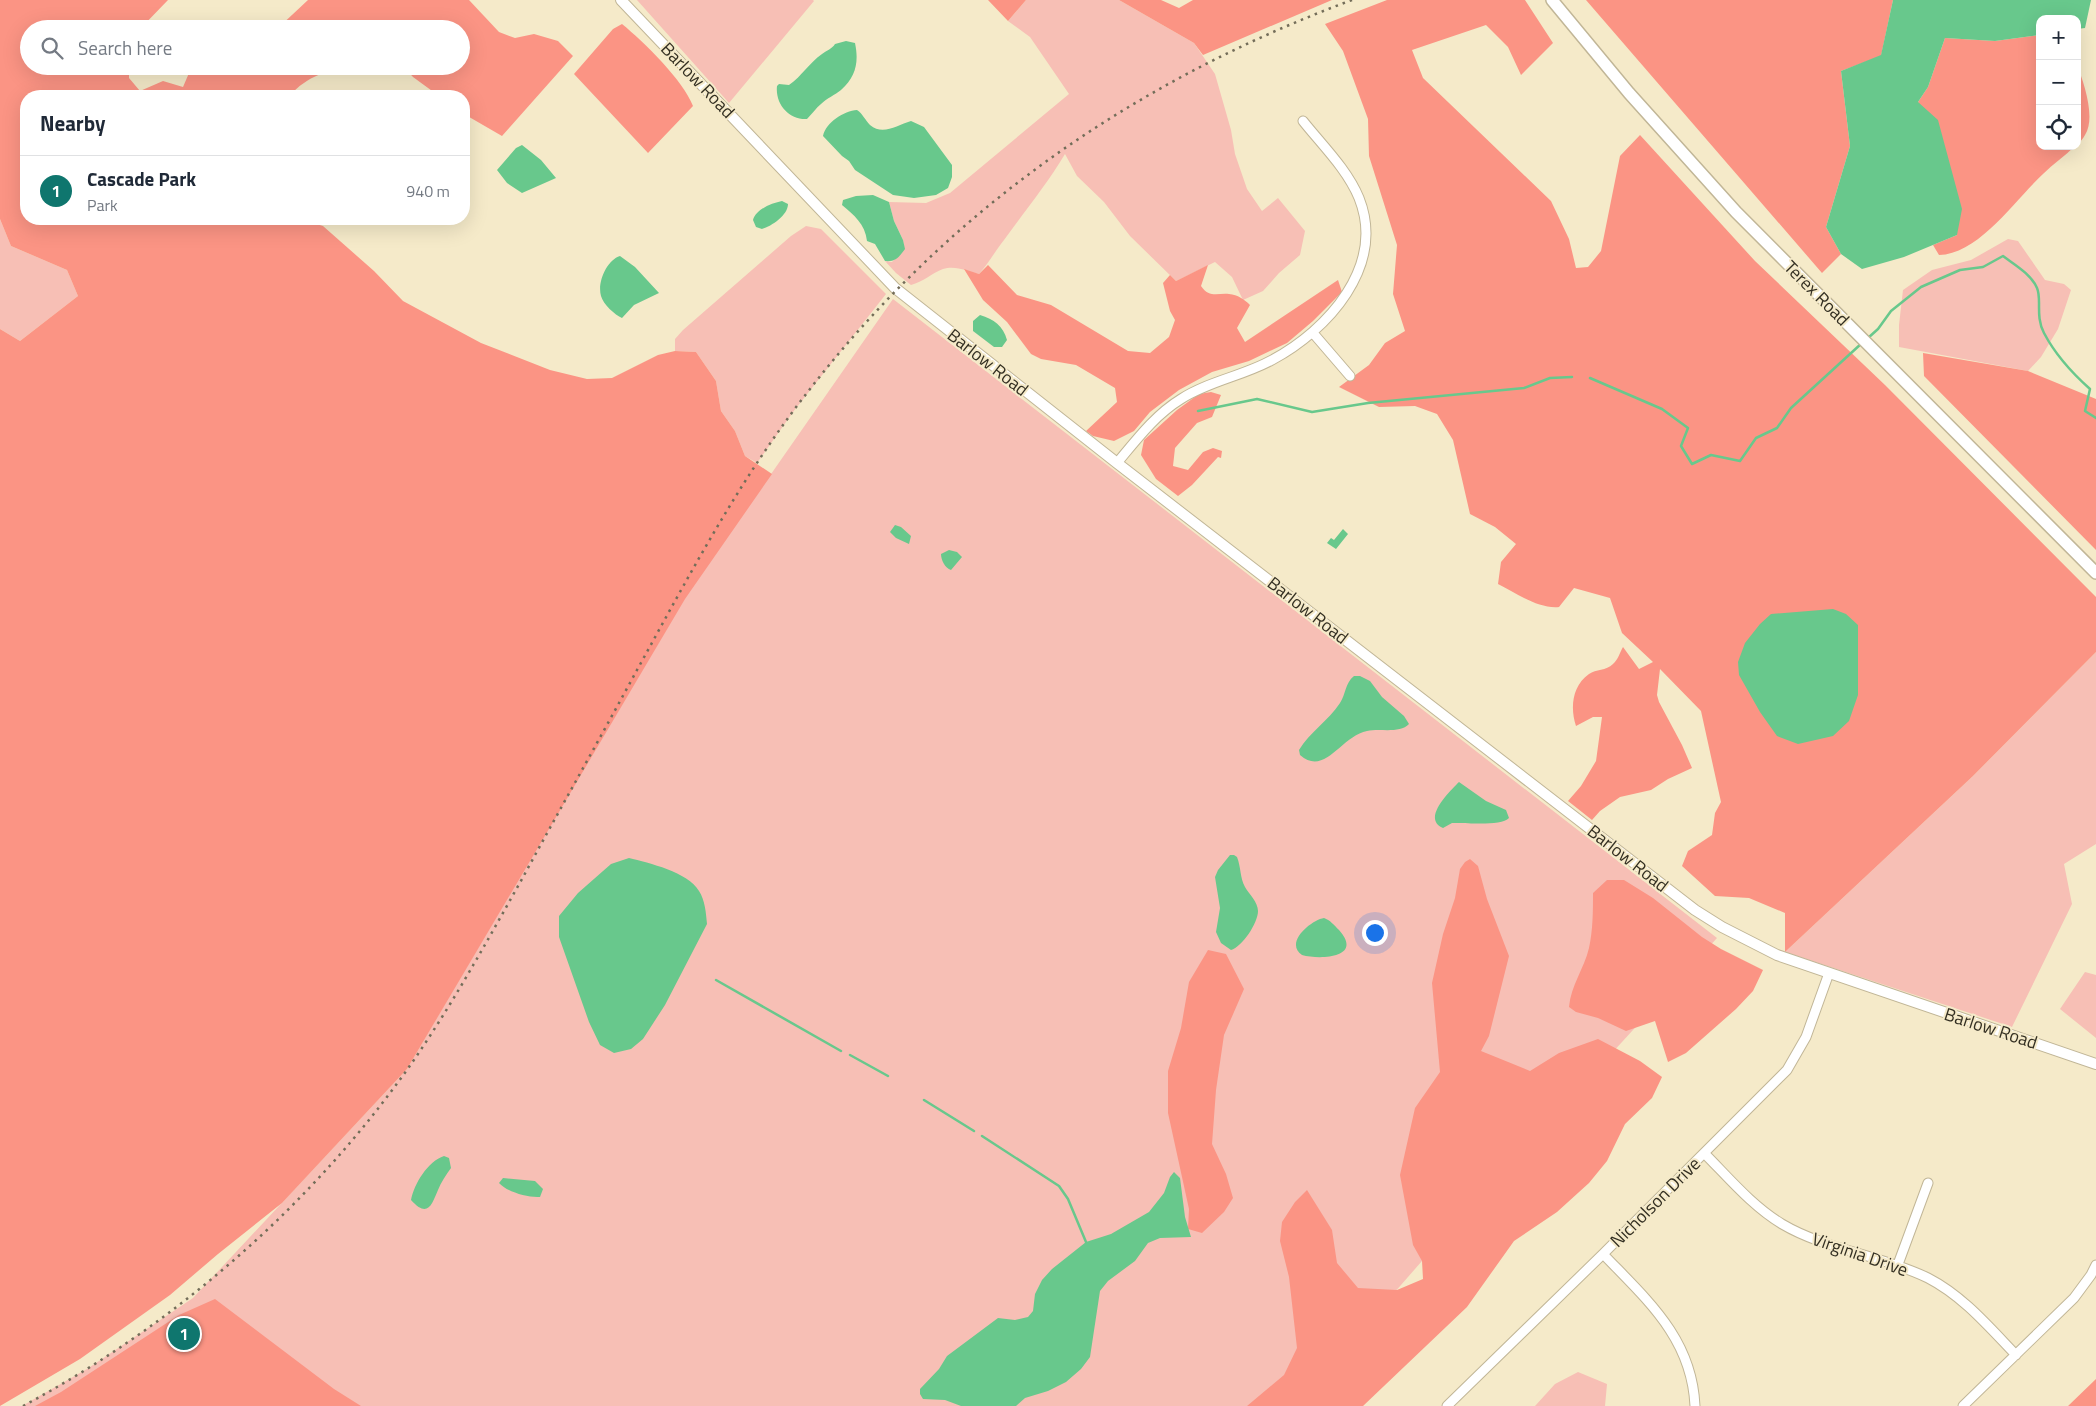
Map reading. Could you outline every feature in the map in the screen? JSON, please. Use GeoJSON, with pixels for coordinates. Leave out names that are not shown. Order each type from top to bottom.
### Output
{"type":"FeatureCollection","features":[{"type":"Feature","properties":{"kind":"main road","name":"Terex Road"},"geometry":{"type":"LineString","coordinates":[[1552,0],[1689,162],[2007,486],[2096,573]]}},
{"type":"Feature","properties":{"kind":"street","name":"Barlow Road"},"geometry":{"type":"LineString","coordinates":[[621,0],[895,288],[1117,463],[1695,910],[1722,928],[1758,947],[2096,1064]]}},
{"type":"Feature","properties":{"kind":"street"},"geometry":{"type":"LineString","coordinates":[[1117,463],[1152,421],[1181,398],[1212,383],[1268,362],[1313,333],[1325,322],[1348,293],[1360,264],[1365,235],[1361,205],[1351,182],[1303,121]]}},
{"type":"Feature","properties":{"kind":"street"},"geometry":{"type":"LineString","coordinates":[[1313,333],[1350,376]]}},
{"type":"Feature","properties":{"kind":"street","name":"Nicholson Drive"},"geometry":{"type":"LineString","coordinates":[[1447,1406],[1603,1254],[1787,1070],[1806,1037],[1829,973]]}},
{"type":"Feature","properties":{"kind":"street","name":"Virginia Drive"},"geometry":{"type":"LineString","coordinates":[[1704,1153],[1756,1206],[1782,1224],[1803,1234],[1928,1278],[1947,1289],[1966,1304],[2016,1355]]}},
{"type":"Feature","properties":{"kind":"street"},"geometry":{"type":"LineString","coordinates":[[1897,1267],[1928,1183]]}},
{"type":"Feature","properties":{"kind":"street"},"geometry":{"type":"LineString","coordinates":[[1603,1254],[1652,1305],[1676,1338],[1689,1369],[1695,1406]]}},
{"type":"Feature","properties":{"kind":"street"},"geometry":{"type":"LineString","coordinates":[[1963,1406],[2078,1293],[2091,1276],[2096,1265]]}},
{"type":"Feature","properties":{"kind":"shaded area"},"geometry":{"type":"Polygon","coordinates":[[[0,0],[168,0],[149,20],[20,20],[20,75],[129,75],[129,78],[139,90],[20,90],[20,225],[323,226],[374,271],[403,301],[481,343],[550,370],[587,379],[612,378],[658,355],[675,351],[696,352],[716,381],[721,411],[735,431],[745,456],[772,474],[685,599],[407,1069],[282,1203],[170,1295],[80,1359],[0,1406],[0,329],[20,341],[78,296],[67,270],[11,246],[0,219],[0,0]]]}},
{"type":"Feature","properties":{"kind":"shaded area"},"geometry":{"type":"Polygon","coordinates":[[[308,0],[469,0],[499,32],[515,38],[534,34],[558,41],[573,56],[502,136],[470,117],[470,90],[431,90],[411,75],[470,75],[470,20],[287,20],[308,0]]]}},
{"type":"Feature","properties":{"kind":"shaded area"},"geometry":{"type":"Polygon","coordinates":[[[637,0],[813,0],[814,1],[729,103],[637,0]]]}},
{"type":"Feature","properties":{"kind":"shaded area"},"geometry":{"type":"Polygon","coordinates":[[[988,0],[1026,0],[1008,21],[988,0]]]}},
{"type":"Feature","properties":{"kind":"shaded area"},"geometry":{"type":"Polygon","coordinates":[[[1026,0],[1119,0],[1194,43],[1215,74],[1231,130],[1235,154],[1247,189],[1262,211],[1278,198],[1305,231],[1300,255],[1279,273],[1263,291],[1243,300],[1232,277],[1215,262],[1176,281],[1130,236],[1104,202],[1077,176],[1065,154],[979,274],[948,268],[911,285],[885,261],[892,262],[904,249],[903,240],[894,221],[889,202],[926,203],[950,193],[1069,94],[1030,37],[1008,21],[1026,0]]]}},
{"type":"Feature","properties":{"kind":"shaded area"},"geometry":{"type":"Polygon","coordinates":[[[1119,0],[1161,0],[1179,8],[1193,0],[1332,0],[1203,55],[1194,43],[1119,0]]]}},
{"type":"Feature","properties":{"kind":"shaded area"},"geometry":{"type":"Polygon","coordinates":[[[1387,0],[1525,0],[1553,43],[1521,75],[1508,47],[1486,25],[1412,50],[1423,78],[1551,201],[1569,239],[1576,268],[1588,267],[1601,251],[1620,156],[1640,135],[1755,261],[1885,385],[2096,597],[2096,652],[1973,776],[1785,952],[1785,913],[1749,898],[1715,896],[1682,866],[1688,851],[1712,835],[1715,813],[1721,802],[1701,711],[1660,669],[1657,695],[1659,702],[1692,768],[1668,779],[1651,790],[1620,797],[1600,811],[1592,820],[1568,801],[1581,786],[1596,761],[1602,717],[1593,717],[1576,726],[1573,705],[1579,685],[1589,674],[1613,664],[1623,647],[1639,669],[1653,662],[1622,633],[1610,598],[1574,588],[1559,607],[1543,606],[1527,600],[1498,584],[1501,562],[1516,544],[1495,527],[1470,514],[1453,440],[1437,414],[1415,406],[1379,407],[1339,387],[1369,365],[1385,343],[1405,331],[1393,294],[1397,245],[1369,156],[1368,119],[1343,51],[1325,24],[1387,0]]]}},
{"type":"Feature","properties":{"kind":"shaded area"},"geometry":{"type":"Polygon","coordinates":[[[1586,0],[1893,0],[1881,56],[1841,71],[1850,146],[1826,227],[1841,254],[1822,273],[1586,0]]]}},
{"type":"Feature","properties":{"kind":"shaded area"},"geometry":{"type":"Polygon","coordinates":[[[1893,0],[2091,0],[2085,28],[2081,28],[2081,15],[2036,15],[2036,36],[1995,41],[1945,38],[1928,87],[1918,102],[1938,120],[1962,209],[1957,235],[1904,257],[1862,269],[1841,254],[1826,227],[1850,146],[1841,71],[1881,55],[1893,0]]]}},
{"type":"Feature","properties":{"kind":"shaded area"},"geometry":{"type":"Polygon","coordinates":[[[622,24],[672,73],[693,106],[648,153],[574,74],[613,29],[622,24]]]}},
{"type":"Feature","properties":{"kind":"shaded area"},"geometry":{"type":"Polygon","coordinates":[[[2036,36],[2036,150],[2070,150],[2043,174],[1996,224],[1982,236],[1968,246],[1954,252],[1939,255],[1933,245],[1957,235],[1918,102],[1928,87],[1945,38],[1995,41],[2036,36]]]}},
{"type":"Feature","properties":{"kind":"shaded area"},"geometry":{"type":"Polygon","coordinates":[[[846,41],[855,43],[857,57],[855,69],[850,80],[839,92],[817,107],[807,119],[800,119],[789,114],[778,99],[777,86],[779,84],[789,85],[817,58],[835,44],[846,41]]]}},
{"type":"Feature","properties":{"kind":"shaded area"},"geometry":{"type":"Polygon","coordinates":[[[188,75],[318,75],[296,89],[142,90],[163,81],[183,87],[188,75]]]}},
{"type":"Feature","properties":{"kind":"shaded area"},"geometry":{"type":"Polygon","coordinates":[[[2081,76],[2089,110],[2088,128],[2081,140],[2081,76]]]}},
{"type":"Feature","properties":{"kind":"shaded area"},"geometry":{"type":"Polygon","coordinates":[[[857,110],[870,125],[880,130],[890,129],[911,121],[924,127],[952,165],[952,177],[948,188],[936,195],[914,198],[893,195],[855,170],[849,161],[823,136],[828,126],[836,118],[857,110]]]}},
{"type":"Feature","properties":{"kind":"shaded area"},"geometry":{"type":"Polygon","coordinates":[[[522,145],[541,160],[556,178],[522,193],[507,183],[497,170],[516,148],[522,145]]]}},
{"type":"Feature","properties":{"kind":"shaded area"},"geometry":{"type":"Polygon","coordinates":[[[873,195],[889,202],[894,221],[903,240],[905,249],[899,257],[892,261],[885,261],[875,244],[867,241],[864,230],[855,216],[842,205],[843,200],[856,196],[873,195]]]}},
{"type":"Feature","properties":{"kind":"shaded area"},"geometry":{"type":"Polygon","coordinates":[[[782,201],[788,204],[787,208],[775,223],[762,229],[756,227],[753,220],[757,213],[769,205],[782,201]]]}},
{"type":"Feature","properties":{"kind":"shaded area"},"geometry":{"type":"Polygon","coordinates":[[[0,219],[11,246],[67,270],[78,296],[20,341],[0,329],[0,219]]]}},
{"type":"Feature","properties":{"kind":"shaded area"},"geometry":{"type":"Polygon","coordinates":[[[806,226],[821,229],[886,294],[793,412],[757,463],[745,456],[735,431],[721,411],[716,381],[696,352],[675,351],[675,339],[791,236],[806,226]]]}},
{"type":"Feature","properties":{"kind":"shaded area"},"geometry":{"type":"Polygon","coordinates":[[[2008,239],[2018,241],[2045,280],[2064,284],[2071,290],[2058,329],[2041,357],[2028,371],[1899,347],[1899,325],[1903,290],[1932,270],[1971,260],[2008,239]]]}},
{"type":"Feature","properties":{"kind":"shaded area"},"geometry":{"type":"Polygon","coordinates":[[[620,256],[635,267],[659,293],[634,305],[622,318],[607,306],[602,299],[600,290],[604,272],[615,258],[620,256]]]}},
{"type":"Feature","properties":{"kind":"shaded area"},"geometry":{"type":"Polygon","coordinates":[[[988,265],[1017,295],[1051,305],[1128,351],[1150,353],[1169,337],[1175,320],[1170,311],[1163,283],[1170,275],[1176,281],[1208,265],[1201,286],[1204,290],[1210,294],[1235,295],[1250,305],[1237,328],[1245,342],[1338,280],[1342,292],[1313,321],[1287,343],[1249,361],[1212,372],[1179,390],[1150,412],[1134,431],[1114,441],[1093,436],[1086,431],[1117,402],[1115,388],[1076,365],[1041,359],[1031,354],[1007,322],[983,300],[964,269],[979,274],[988,265]]]}},
{"type":"Feature","properties":{"kind":"shaded area"},"geometry":{"type":"Polygon","coordinates":[[[893,299],[1717,938],[1422,1261],[1295,1406],[22,1406],[87,1369],[193,1298],[407,1069],[580,773],[645,655],[893,299]]]}},
{"type":"Feature","properties":{"kind":"shaded area"},"geometry":{"type":"Polygon","coordinates":[[[980,315],[994,321],[1003,331],[1007,340],[1002,347],[994,347],[973,331],[973,321],[980,315]]]}},
{"type":"Feature","properties":{"kind":"shaded area"},"geometry":{"type":"Polygon","coordinates":[[[1923,353],[2028,371],[2096,399],[2096,550],[1924,376],[1923,353]]]}},
{"type":"Feature","properties":{"kind":"shaded area"},"geometry":{"type":"Polygon","coordinates":[[[1211,392],[1221,395],[1212,417],[1197,423],[1175,448],[1173,466],[1188,470],[1203,452],[1213,448],[1222,451],[1221,458],[1218,457],[1192,485],[1178,496],[1156,479],[1141,455],[1144,440],[1177,410],[1199,394],[1211,392]]]}},
{"type":"Feature","properties":{"kind":"shaded area"},"geometry":{"type":"Polygon","coordinates":[[[895,525],[901,527],[911,536],[909,544],[896,538],[890,532],[895,525]]]}},
{"type":"Feature","properties":{"kind":"shaded area"},"geometry":{"type":"Polygon","coordinates":[[[1343,529],[1348,534],[1336,549],[1327,543],[1331,538],[1334,540],[1343,529]]]}},
{"type":"Feature","properties":{"kind":"shaded area"},"geometry":{"type":"Polygon","coordinates":[[[949,550],[957,552],[962,557],[951,570],[945,566],[941,556],[941,554],[949,550]]]}},
{"type":"Feature","properties":{"kind":"shaded area"},"geometry":{"type":"Polygon","coordinates":[[[1833,609],[1846,614],[1858,625],[1858,695],[1849,721],[1833,736],[1798,744],[1777,736],[1760,712],[1739,675],[1738,662],[1745,643],[1760,624],[1771,614],[1833,609]]]}},
{"type":"Feature","properties":{"kind":"shaded area"},"geometry":{"type":"Polygon","coordinates":[[[2096,652],[2096,844],[2064,864],[2072,904],[2012,1027],[1785,952],[1973,776],[2096,652]]]}},
{"type":"Feature","properties":{"kind":"shaded area"},"geometry":{"type":"Polygon","coordinates":[[[1354,676],[1360,676],[1370,681],[1382,697],[1404,716],[1409,724],[1400,729],[1372,730],[1358,734],[1333,753],[1317,761],[1309,760],[1300,755],[1299,750],[1342,700],[1349,682],[1354,676]]]}},
{"type":"Feature","properties":{"kind":"shaded area"},"geometry":{"type":"Polygon","coordinates":[[[1459,782],[1486,801],[1506,810],[1509,818],[1505,821],[1493,823],[1452,823],[1443,828],[1437,824],[1435,818],[1439,805],[1459,782]]]}},
{"type":"Feature","properties":{"kind":"shaded area"},"geometry":{"type":"Polygon","coordinates":[[[1230,855],[1237,857],[1243,884],[1258,908],[1255,922],[1249,934],[1231,950],[1221,943],[1216,932],[1220,908],[1215,877],[1230,855]]]}},
{"type":"Feature","properties":{"kind":"shaded area"},"geometry":{"type":"Polygon","coordinates":[[[629,858],[667,869],[694,884],[703,898],[707,924],[665,1005],[643,1039],[631,1049],[614,1053],[600,1045],[589,1022],[559,937],[559,916],[578,893],[611,864],[629,858]]]}},
{"type":"Feature","properties":{"kind":"shaded area"},"geometry":{"type":"Polygon","coordinates":[[[1470,859],[1478,866],[1487,899],[1509,956],[1489,1036],[1481,1051],[1530,1071],[1559,1053],[1598,1039],[1640,1061],[1662,1077],[1652,1098],[1625,1124],[1607,1161],[1589,1183],[1557,1212],[1514,1241],[1467,1307],[1363,1406],[1247,1406],[1284,1375],[1297,1348],[1289,1277],[1280,1241],[1282,1222],[1295,1202],[1307,1190],[1332,1230],[1337,1263],[1358,1288],[1397,1290],[1423,1279],[1422,1261],[1413,1245],[1400,1175],[1415,1108],[1440,1072],[1432,983],[1443,934],[1455,898],[1460,869],[1470,859]]]}},
{"type":"Feature","properties":{"kind":"shaded area"},"geometry":{"type":"Polygon","coordinates":[[[1607,880],[1624,880],[1653,898],[1702,937],[1721,949],[1763,970],[1753,991],[1736,1009],[1686,1053],[1668,1062],[1655,1021],[1626,1031],[1598,1018],[1576,1012],[1569,1007],[1572,991],[1589,948],[1593,893],[1607,880]]]}},
{"type":"Feature","properties":{"kind":"shaded area"},"geometry":{"type":"Polygon","coordinates":[[[1324,918],[1339,930],[1345,939],[1346,946],[1343,952],[1328,957],[1302,955],[1297,950],[1296,944],[1301,933],[1313,923],[1324,918]]]}},
{"type":"Feature","properties":{"kind":"shaded area"},"geometry":{"type":"Polygon","coordinates":[[[1208,950],[1226,954],[1244,989],[1224,1035],[1216,1090],[1212,1144],[1226,1174],[1233,1198],[1224,1212],[1202,1233],[1188,1229],[1189,1209],[1168,1113],[1168,1071],[1181,1028],[1189,982],[1208,950]]]}},
{"type":"Feature","properties":{"kind":"shaded area"},"geometry":{"type":"Polygon","coordinates":[[[2085,972],[2096,975],[2096,1038],[2060,1009],[2085,972]]]}},
{"type":"Feature","properties":{"kind":"shaded area"},"geometry":{"type":"Polygon","coordinates":[[[444,1156],[449,1158],[451,1168],[429,1207],[425,1209],[417,1206],[411,1200],[415,1187],[427,1168],[444,1156]]]}},
{"type":"Feature","properties":{"kind":"shaded area"},"geometry":{"type":"Polygon","coordinates":[[[1174,1172],[1180,1178],[1185,1217],[1191,1237],[1160,1238],[1148,1243],[1135,1261],[1108,1281],[1100,1291],[1090,1357],[1081,1369],[1066,1382],[1048,1391],[1025,1398],[1016,1406],[961,1406],[945,1400],[923,1399],[920,1389],[939,1369],[947,1356],[998,1318],[1015,1320],[1028,1317],[1033,1311],[1035,1294],[1042,1280],[1052,1269],[1086,1242],[1111,1234],[1149,1212],[1164,1193],[1174,1172]]]}},
{"type":"Feature","properties":{"kind":"shaded area"},"geometry":{"type":"Polygon","coordinates":[[[503,1178],[535,1181],[543,1189],[540,1197],[512,1192],[499,1183],[503,1178]]]}},
{"type":"Feature","properties":{"kind":"shaded area"},"geometry":{"type":"Polygon","coordinates":[[[215,1299],[334,1389],[361,1406],[35,1406],[61,1392],[179,1315],[215,1299]]]}},
{"type":"Feature","properties":{"kind":"shaded area"},"geometry":{"type":"Polygon","coordinates":[[[1578,1372],[1607,1384],[1605,1406],[1535,1406],[1555,1384],[1578,1372]]]}},
{"type":"Feature","properties":{"kind":"shaded area"},"geometry":{"type":"Polygon","coordinates":[[[2096,1379],[2096,1406],[2068,1406],[2096,1379]]]}},
{"type":"Feature","properties":{"kind":"waterway"},"geometry":{"type":"LineString","coordinates":[[1868,338],[1878,329],[1891,311],[1921,287],[1960,270],[1983,267],[2003,256],[2031,278],[2037,288],[2041,327],[2064,363],[2090,389],[2085,411],[2096,418]]}},
{"type":"Feature","properties":{"kind":"waterway"},"geometry":{"type":"LineString","coordinates":[[1590,378],[1662,409],[1688,428],[1681,446],[1692,464],[1711,455],[1740,461],[1756,438],[1777,428],[1791,408],[1862,343]]}},
{"type":"Feature","properties":{"kind":"waterway"},"geometry":{"type":"LineString","coordinates":[[1198,411],[1257,399],[1312,412],[1368,403],[1524,388],[1550,378],[1572,377]]}},
{"type":"Feature","properties":{"kind":"waterway"},"geometry":{"type":"LineString","coordinates":[[716,980],[841,1051]]}},
{"type":"Feature","properties":{"kind":"waterway"},"geometry":{"type":"LineString","coordinates":[[850,1055],[888,1076]]}},
{"type":"Feature","properties":{"kind":"waterway"},"geometry":{"type":"LineString","coordinates":[[924,1100],[974,1131]]}},
{"type":"Feature","properties":{"kind":"waterway"},"geometry":{"type":"LineString","coordinates":[[982,1136],[1059,1186],[1068,1199],[1086,1242]]}},
{"type":"Feature","properties":{"kind":"railway"},"geometry":{"type":"LineString","coordinates":[[23,1406],[79,1374],[133,1339],[236,1259],[328,1168],[370,1118],[409,1067],[468,974],[691,572],[769,444],[847,344],[908,279],[972,219],[1041,165],[1113,116],[1189,73],[1269,34],[1352,0]]}},
{"type":"Feature","properties":{"kind":"place","name":"Cascade Park"},"geometry":{"type":"Point","coordinates":[184,1334]}}]}
